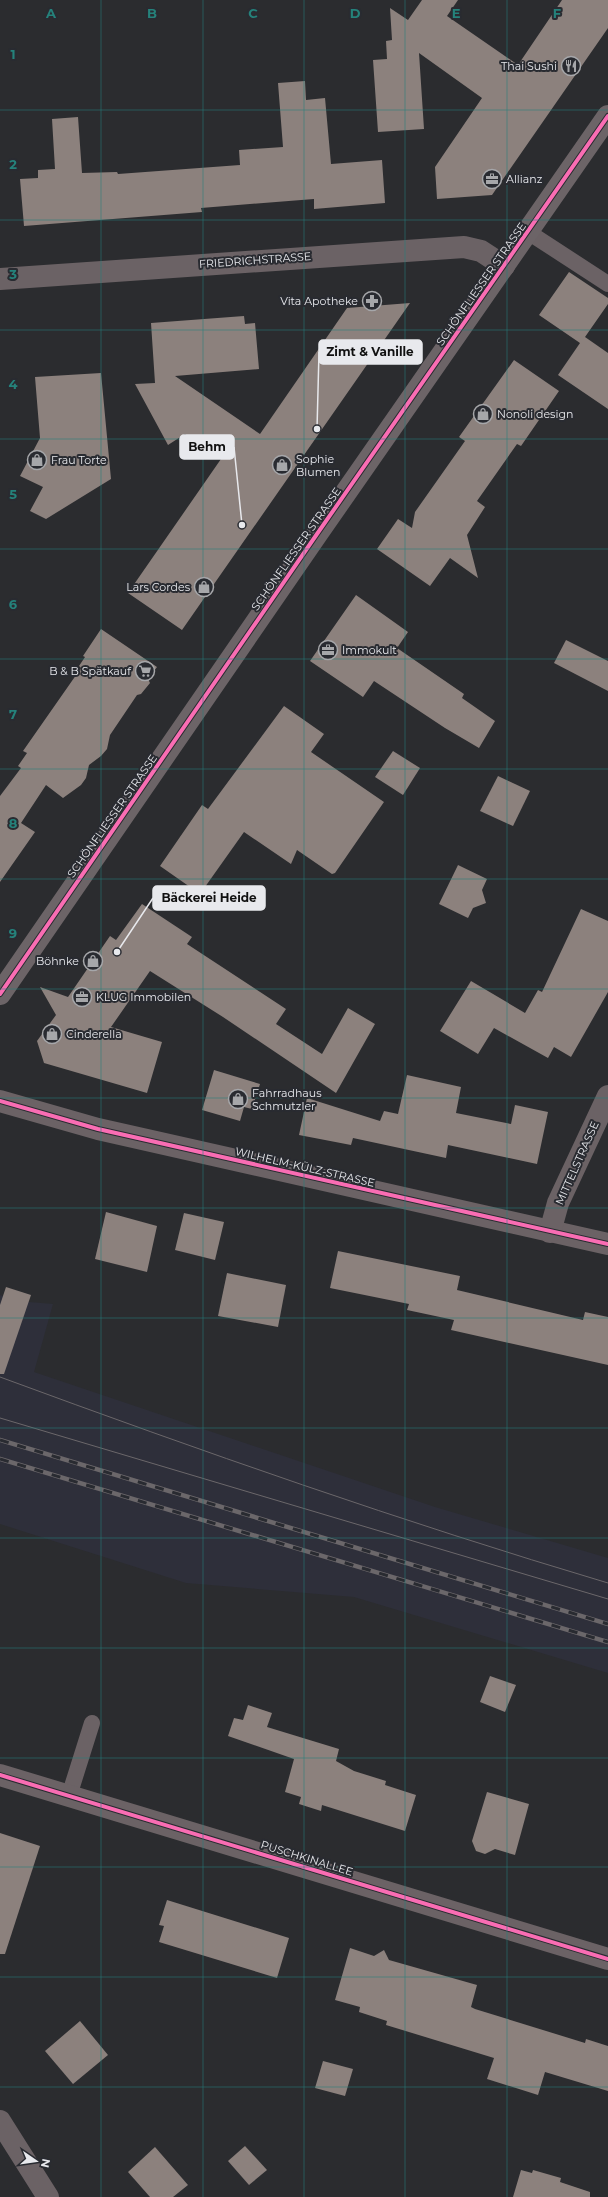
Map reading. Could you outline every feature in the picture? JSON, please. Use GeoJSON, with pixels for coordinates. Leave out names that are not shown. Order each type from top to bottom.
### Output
{"type":"FeatureCollection","features":[{"type":"Feature","properties":{"kind":"main road","name":"SCHÖNFLIESSER STRASSE"},"geometry":{"type":"LineString","coordinates":[[0,994],[317,534],[608,116]]}},
{"type":"Feature","properties":{"kind":"street","name":"FRIEDRICHSTRASSE"},"geometry":{"type":"LineString","coordinates":[[0,279],[464,247],[481,251],[504,266]]}},
{"type":"Feature","properties":{"kind":"street","name":"MITTELSTRASSE"},"geometry":{"type":"LineString","coordinates":[[550,1232],[558,1204],[608,1096]]}},
{"type":"Feature","properties":{"kind":"street","name":"WILHELM-KÜLZ-STRASSE"},"geometry":{"type":"LineString","coordinates":[[0,1101],[98,1129],[608,1244]]}},
{"type":"Feature","properties":{"kind":"street","name":"PUSCHKINALLEE"},"geometry":{"type":"LineString","coordinates":[[0,1775],[608,1959]]}},
{"type":"Feature","properties":{"kind":"street"},"geometry":{"type":"LineString","coordinates":[[0,2121],[48,2197]]}},
{"type":"Feature","properties":{"kind":"lane"},"geometry":{"type":"LineString","coordinates":[[528,232],[608,284]]}},
{"type":"Feature","properties":{"kind":"lane"},"geometry":{"type":"LineString","coordinates":[[69,1796],[92,1723]]}},
{"type":"Feature","properties":{"kind":"shaded area"},"geometry":{"type":"Polygon","coordinates":[[[0,1295],[18,1301],[53,1304],[34,1372],[435,1507],[608,1558],[608,1673],[354,1597],[186,1583],[0,1524],[0,1295]]]}},
{"type":"Feature","properties":{"kind":"building"},"geometry":{"type":"Polygon","coordinates":[[[422,0],[458,0],[447,16],[518,65],[562,0],[608,0],[608,28],[492,195],[437,199],[435,167],[482,98],[419,53],[424,129],[378,132],[373,60],[387,59],[386,41],[392,40],[390,8],[408,20],[422,0]]]}},
{"type":"Feature","properties":{"kind":"building"},"geometry":{"type":"Polygon","coordinates":[[[305,81],[306,100],[325,98],[331,164],[382,160],[385,203],[314,209],[314,199],[201,208],[202,212],[24,226],[20,179],[38,178],[38,170],[55,169],[52,119],[78,117],[82,173],[117,172],[118,174],[240,165],[239,150],[283,147],[278,83],[305,81]]]}},
{"type":"Feature","properties":{"kind":"building"},"geometry":{"type":"Polygon","coordinates":[[[569,272],[608,298],[608,304],[585,337],[608,353],[608,409],[558,375],[580,343],[539,315],[569,272]]]}},
{"type":"Feature","properties":{"kind":"building"},"geometry":{"type":"Polygon","coordinates":[[[410,303],[182,630],[128,593],[221,459],[185,434],[168,445],[135,384],[155,383],[151,323],[244,316],[245,324],[255,323],[259,369],[175,376],[260,434],[347,308],[410,303]]]}},
{"type":"Feature","properties":{"kind":"building"},"geometry":{"type":"Polygon","coordinates":[[[514,360],[559,391],[521,446],[517,444],[477,501],[485,507],[467,535],[478,578],[450,558],[430,586],[377,549],[398,519],[412,528],[415,512],[465,441],[459,437],[514,360]]]}},
{"type":"Feature","properties":{"kind":"building"},"geometry":{"type":"Polygon","coordinates":[[[101,373],[111,479],[46,519],[30,511],[43,487],[20,476],[40,438],[35,377],[101,373]]]}},
{"type":"Feature","properties":{"kind":"building"},"geometry":{"type":"Polygon","coordinates":[[[356,595],[408,632],[397,648],[464,694],[462,698],[495,721],[479,748],[445,728],[374,681],[363,697],[310,661],[356,595]]]}},
{"type":"Feature","properties":{"kind":"building"},"geometry":{"type":"Polygon","coordinates":[[[101,629],[157,667],[148,679],[150,683],[141,694],[137,695],[110,735],[107,749],[101,756],[89,765],[86,778],[81,785],[63,798],[46,785],[21,823],[35,832],[0,882],[0,796],[21,768],[18,766],[27,753],[23,751],[81,668],[79,666],[85,657],[83,656],[101,629]]]}},
{"type":"Feature","properties":{"kind":"building"},"geometry":{"type":"Polygon","coordinates":[[[566,640],[608,661],[608,691],[554,663],[566,640]]]}},
{"type":"Feature","properties":{"kind":"building"},"geometry":{"type":"Polygon","coordinates":[[[284,706],[324,734],[311,752],[384,802],[335,873],[332,874],[297,850],[291,864],[244,832],[200,894],[160,866],[202,805],[208,809],[284,706]]]}},
{"type":"Feature","properties":{"kind":"building"},"geometry":{"type":"Polygon","coordinates":[[[393,751],[420,768],[403,795],[375,777],[393,751]]]}},
{"type":"Feature","properties":{"kind":"building"},"geometry":{"type":"Polygon","coordinates":[[[498,776],[530,791],[513,826],[480,811],[498,776]]]}},
{"type":"Feature","properties":{"kind":"building"},"geometry":{"type":"Polygon","coordinates":[[[458,865],[487,879],[482,890],[486,903],[473,908],[468,918],[439,904],[458,865]]]}},
{"type":"Feature","properties":{"kind":"building"},"geometry":{"type":"Polygon","coordinates":[[[142,904],[192,937],[187,944],[286,1009],[276,1024],[322,1054],[348,1008],[375,1024],[336,1093],[223,1017],[150,971],[111,1027],[162,1042],[147,1093],[44,1063],[37,1041],[56,1015],[40,987],[68,997],[110,936],[116,940],[142,904]]]}},
{"type":"Feature","properties":{"kind":"building"},"geometry":{"type":"Polygon","coordinates":[[[581,909],[608,921],[608,992],[571,1057],[554,1047],[548,1058],[494,1028],[478,1054],[440,1031],[471,981],[525,1013],[538,990],[542,992],[581,909]]]}},
{"type":"Feature","properties":{"kind":"building"},"geometry":{"type":"Polygon","coordinates":[[[214,1070],[260,1084],[252,1109],[244,1107],[240,1121],[202,1110],[214,1070]]]}},
{"type":"Feature","properties":{"kind":"building"},"geometry":{"type":"Polygon","coordinates":[[[407,1075],[461,1087],[456,1113],[511,1124],[515,1105],[548,1112],[537,1164],[448,1145],[446,1158],[353,1138],[351,1145],[299,1135],[307,1098],[380,1121],[384,1111],[398,1114],[407,1075]]]}},
{"type":"Feature","properties":{"kind":"building"},"geometry":{"type":"Polygon","coordinates":[[[106,1212],[157,1226],[147,1272],[95,1259],[106,1212]]]}},
{"type":"Feature","properties":{"kind":"building"},"geometry":{"type":"Polygon","coordinates":[[[184,1213],[224,1222],[215,1260],[175,1250],[184,1213]]]}},
{"type":"Feature","properties":{"kind":"building"},"geometry":{"type":"Polygon","coordinates":[[[338,1251],[460,1276],[457,1290],[583,1320],[585,1312],[608,1317],[608,1365],[451,1330],[454,1320],[407,1310],[409,1304],[330,1288],[338,1251]]]}},
{"type":"Feature","properties":{"kind":"building"},"geometry":{"type":"Polygon","coordinates":[[[227,1273],[286,1285],[278,1327],[218,1316],[227,1273]]]}},
{"type":"Feature","properties":{"kind":"building"},"geometry":{"type":"Polygon","coordinates":[[[6,1287],[31,1295],[4,1374],[0,1374],[0,1305],[6,1287]]]}},
{"type":"Feature","properties":{"kind":"building"},"geometry":{"type":"Polygon","coordinates":[[[490,1676],[516,1685],[505,1712],[480,1702],[490,1676]]]}},
{"type":"Feature","properties":{"kind":"building"},"geometry":{"type":"Polygon","coordinates":[[[248,1705],[272,1713],[267,1727],[339,1749],[336,1761],[354,1771],[386,1781],[385,1785],[416,1795],[405,1831],[322,1805],[321,1811],[299,1804],[301,1797],[285,1792],[294,1759],[228,1736],[234,1718],[243,1720],[248,1705]]]}},
{"type":"Feature","properties":{"kind":"building"},"geometry":{"type":"Polygon","coordinates":[[[487,1792],[529,1804],[515,1855],[495,1849],[485,1854],[476,1851],[472,1841],[487,1792]]]}},
{"type":"Feature","properties":{"kind":"building"},"geometry":{"type":"Polygon","coordinates":[[[0,1833],[40,1846],[5,1954],[0,1954],[0,1833]]]}},
{"type":"Feature","properties":{"kind":"building"},"geometry":{"type":"Polygon","coordinates":[[[167,1900],[289,1938],[277,1978],[159,1942],[164,1926],[159,1925],[167,1900]]]}},
{"type":"Feature","properties":{"kind":"building"},"geometry":{"type":"Polygon","coordinates":[[[350,1948],[374,1956],[384,1950],[389,1960],[477,1985],[471,2007],[475,2009],[585,2043],[586,2039],[608,2046],[608,2091],[545,2072],[538,2095],[487,2079],[494,2058],[386,2025],[387,2021],[359,2012],[360,2007],[335,2000],[350,1948]]]}},
{"type":"Feature","properties":{"kind":"building"},"geometry":{"type":"Polygon","coordinates":[[[80,2021],[108,2055],[73,2084],[45,2051],[80,2021]]]}},
{"type":"Feature","properties":{"kind":"building"},"geometry":{"type":"Polygon","coordinates":[[[323,2061],[353,2069],[345,2096],[315,2088],[323,2061]]]}},
{"type":"Feature","properties":{"kind":"building"},"geometry":{"type":"Polygon","coordinates":[[[245,2146],[267,2170],[249,2185],[228,2161],[245,2146]]]}},
{"type":"Feature","properties":{"kind":"building"},"geometry":{"type":"Polygon","coordinates":[[[155,2147],[188,2185],[173,2197],[150,2197],[128,2172],[155,2147]]]}},
{"type":"Feature","properties":{"kind":"building"},"geometry":{"type":"Polygon","coordinates":[[[521,2170],[532,2173],[533,2170],[561,2178],[560,2182],[590,2192],[590,2197],[513,2197],[521,2170]]]}},
{"type":"Feature","properties":{"kind":"tram line"},"geometry":{"type":"LineString","coordinates":[[0,1377],[302,1485],[531,1560],[608,1583]]}},
{"type":"Feature","properties":{"kind":"tram line"},"geometry":{"type":"LineString","coordinates":[[0,1418],[608,1599]]}},
{"type":"Feature","properties":{"kind":"railway"},"geometry":{"type":"LineString","coordinates":[[0,1440],[608,1624]]}},
{"type":"Feature","properties":{"kind":"railway"},"geometry":{"type":"LineString","coordinates":[[0,1459],[608,1642]]}},
{"type":"Feature","properties":{"kind":"cycle path"},"geometry":{"type":"LineString","coordinates":[[0,994],[317,534],[608,116]]}},
{"type":"Feature","properties":{"kind":"cycle path"},"geometry":{"type":"LineString","coordinates":[[0,1101],[98,1129],[608,1244]]}},
{"type":"Feature","properties":{"kind":"cycle path"},"geometry":{"type":"LineString","coordinates":[[0,1775],[608,1959]]}},
{"type":"Feature","properties":{"kind":"place","name":"Thai Sushi"},"geometry":{"type":"Point","coordinates":[571,66]}},
{"type":"Feature","properties":{"kind":"place","name":"Allianz"},"geometry":{"type":"Point","coordinates":[492,179]}},
{"type":"Feature","properties":{"kind":"place","name":"Vita Apotheke"},"geometry":{"type":"Point","coordinates":[372,301]}},
{"type":"Feature","properties":{"kind":"place","name":"Nonoli design"},"geometry":{"type":"Point","coordinates":[483,414]}},
{"type":"Feature","properties":{"kind":"place","name":"Zimt & Vanille"},"geometry":{"type":"Point","coordinates":[317,429]}},
{"type":"Feature","properties":{"kind":"place","name":"Frau Torte"},"geometry":{"type":"Point","coordinates":[37,460]}},
{"type":"Feature","properties":{"kind":"place","name":"Sophie Blumen"},"geometry":{"type":"Point","coordinates":[282,465]}},
{"type":"Feature","properties":{"kind":"place","name":"Behm"},"geometry":{"type":"Point","coordinates":[242,525]}},
{"type":"Feature","properties":{"kind":"place","name":"Lars Cordes"},"geometry":{"type":"Point","coordinates":[204,587]}},
{"type":"Feature","properties":{"kind":"place","name":"Immokult"},"geometry":{"type":"Point","coordinates":[328,650]}},
{"type":"Feature","properties":{"kind":"place","name":"B & B Spätkauf"},"geometry":{"type":"Point","coordinates":[145,671]}},
{"type":"Feature","properties":{"kind":"place","name":"Bäckerei Heide"},"geometry":{"type":"Point","coordinates":[117,952]}},
{"type":"Feature","properties":{"kind":"place","name":"Böhnke"},"geometry":{"type":"Point","coordinates":[93,961]}},
{"type":"Feature","properties":{"kind":"place","name":"KLUG Immobilen"},"geometry":{"type":"Point","coordinates":[82,997]}},
{"type":"Feature","properties":{"kind":"place","name":"Cinderella"},"geometry":{"type":"Point","coordinates":[52,1034]}},
{"type":"Feature","properties":{"kind":"place","name":"Fahrradhaus Schmutzler"},"geometry":{"type":"Point","coordinates":[238,1099]}}]}
